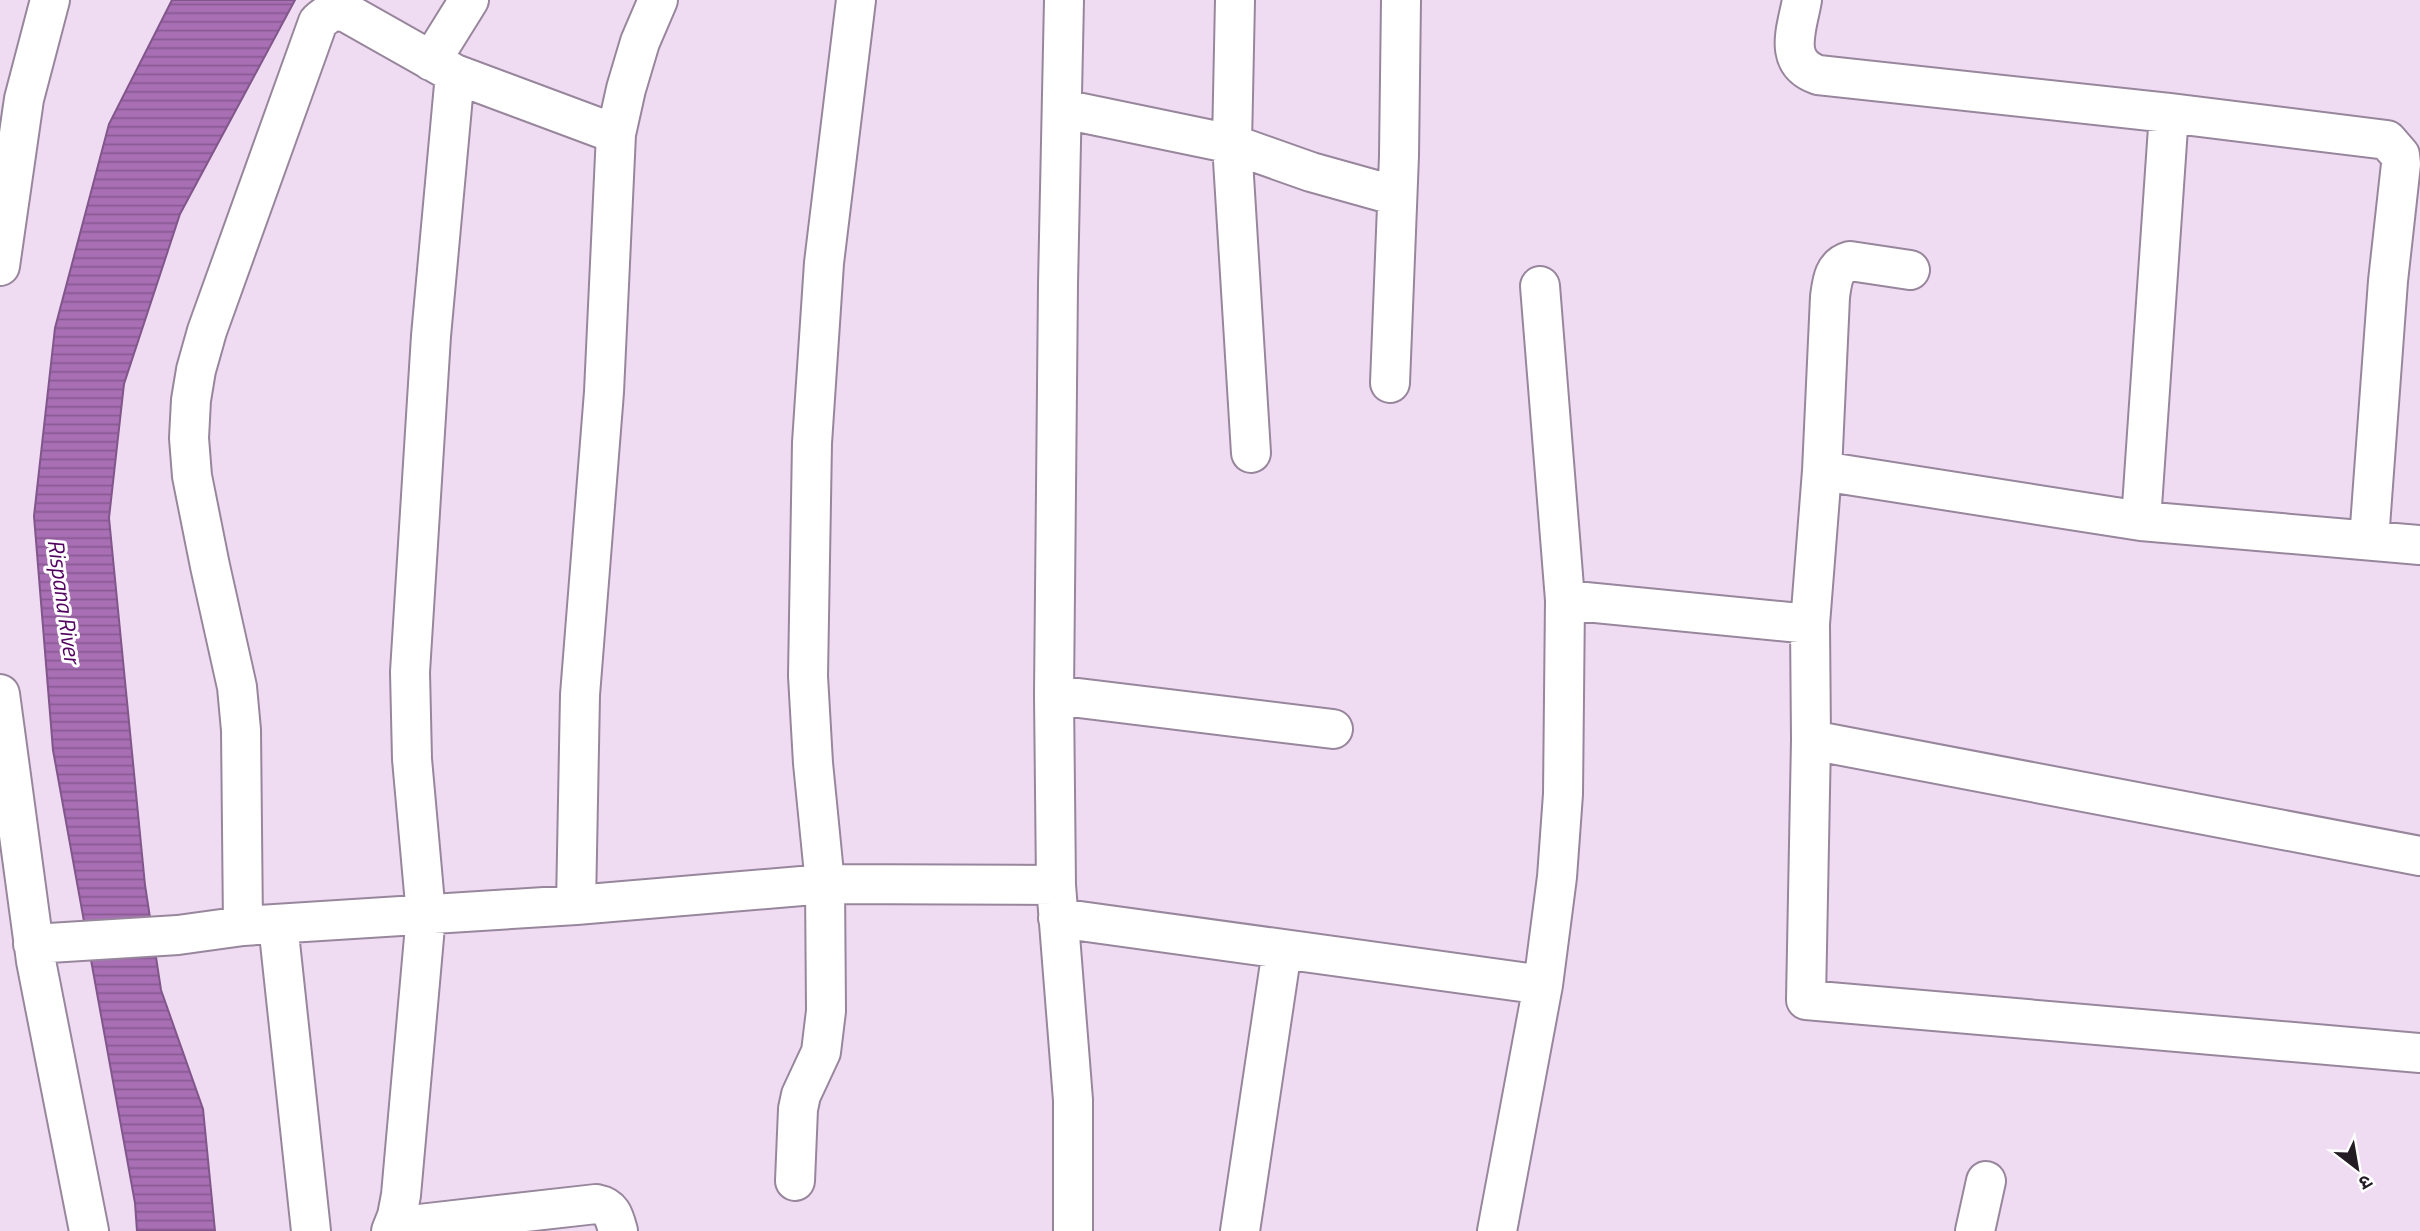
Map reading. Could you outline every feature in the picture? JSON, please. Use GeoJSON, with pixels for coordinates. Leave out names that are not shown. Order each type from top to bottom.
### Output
{"type":"FeatureCollection","features":[{"type":"Feature","properties":{"kind":"street"},"geometry":{"type":"LineString","coordinates":[[0,266],[12,99],[50,0]]}},
{"type":"Feature","properties":{"kind":"street"},"geometry":{"type":"LineString","coordinates":[[469,0],[443,67],[431,336],[410,672],[412,759],[426,915],[402,1183],[392,1229],[596,1204],[609,1209],[618,1231]]}},
{"type":"Feature","properties":{"kind":"street"},"geometry":{"type":"LineString","coordinates":[[576,905],[580,695],[604,392],[617,134],[626,89],[640,42],[658,0]]}},
{"type":"Feature","properties":{"kind":"street"},"geometry":{"type":"LineString","coordinates":[[795,1181],[798,1109],[801,1095],[821,1052],[825,1025],[825,884],[813,763],[808,676],[812,443],[824,263],[856,0]]}},
{"type":"Feature","properties":{"kind":"street"},"geometry":{"type":"LineString","coordinates":[[1064,0],[1054,695],[1057,902],[1073,1100],[1073,1231]]}},
{"type":"Feature","properties":{"kind":"street"},"geometry":{"type":"LineString","coordinates":[[1234,0],[1231,144],[1251,453]]}},
{"type":"Feature","properties":{"kind":"street"},"geometry":{"type":"LineString","coordinates":[[1390,383],[1401,0]]}},
{"type":"Feature","properties":{"kind":"street"},"geometry":{"type":"LineString","coordinates":[[1802,0],[1794,48],[1796,58],[1802,66],[1818,75],[2387,140],[2400,155],[2401,164],[2388,281],[2369,540]]}},
{"type":"Feature","properties":{"kind":"street"},"geometry":{"type":"LineString","coordinates":[[312,1231],[260,925],[237,687],[192,476],[189,438],[196,370],[207,331],[318,22],[327,14],[335,11],[347,13],[443,67],[617,134]]}},
{"type":"Feature","properties":{"kind":"street"},"geometry":{"type":"LineString","coordinates":[[1063,108],[1231,144],[1311,172],[1397,196]]}},
{"type":"Feature","properties":{"kind":"street"},"geometry":{"type":"LineString","coordinates":[[2141,521],[2169,113]]}},
{"type":"Feature","properties":{"kind":"street"},"geometry":{"type":"LineString","coordinates":[[1910,270],[1850,261],[1844,263],[1833,275],[1810,624],[1811,740],[1806,1000],[2420,1053]]}},
{"type":"Feature","properties":{"kind":"street"},"geometry":{"type":"LineString","coordinates":[[1497,1231],[1543,985],[1557,877],[1563,793],[1565,600],[1540,286]]}},
{"type":"Feature","properties":{"kind":"street"},"geometry":{"type":"LineString","coordinates":[[1822,471],[2141,521],[2420,545]]}},
{"type":"Feature","properties":{"kind":"street"},"geometry":{"type":"LineString","coordinates":[[1565,600],[1810,624]]}},
{"type":"Feature","properties":{"kind":"street"},"geometry":{"type":"LineString","coordinates":[[0,694],[4,762],[50,943],[89,1231]]}},
{"type":"Feature","properties":{"kind":"street"},"geometry":{"type":"LineString","coordinates":[[1054,695],[1332,729]]}},
{"type":"Feature","properties":{"kind":"street"},"geometry":{"type":"LineString","coordinates":[[1811,740],[2420,856]]}},
{"type":"Feature","properties":{"kind":"street"},"geometry":{"type":"LineString","coordinates":[[50,943],[825,884],[1057,902],[1282,950],[1543,985]]}},
{"type":"Feature","properties":{"kind":"street"},"geometry":{"type":"LineString","coordinates":[[1240,1231],[1282,950]]}},
{"type":"Feature","properties":{"kind":"street"},"geometry":{"type":"LineString","coordinates":[[1975,1231],[1986,1181]]}},
{"type":"Feature","properties":{"kind":"water","name":"Rispana River"},"geometry":{"type":"Polygon","coordinates":[[[172,0],[295,0],[180,214],[124,384],[109,518],[145,885],[161,990],[203,1109],[215,1231],[137,1231],[135,1203],[53,750],[34,516],[55,328],[109,124],[172,0]]]}}]}
